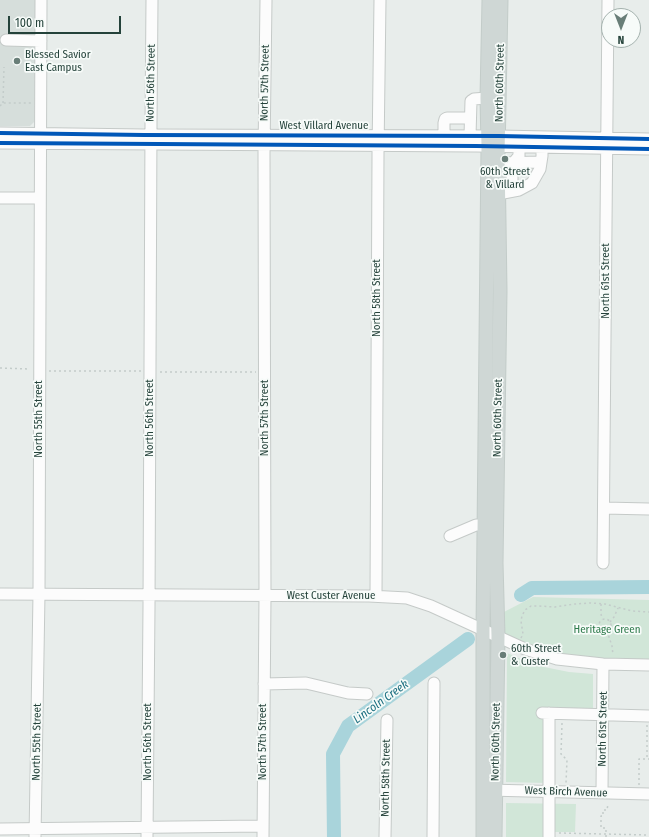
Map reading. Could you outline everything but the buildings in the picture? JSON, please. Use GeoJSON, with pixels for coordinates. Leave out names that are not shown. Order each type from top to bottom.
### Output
{"type":"FeatureCollection","features":[{"type":"Feature","properties":{"kind":"main road","name":"North 60th Street"},"geometry":{"type":"LineString","coordinates":[[483,837],[490,790],[498,636],[496,563],[500,291],[493,194],[498,163],[493,141],[487,98],[489,0]]}},
{"type":"Feature","properties":{"kind":"main road","name":"North 60th Street"},"geometry":{"type":"LineString","coordinates":[[495,837],[490,790],[483,630],[493,141],[501,0]]}},
{"type":"Feature","properties":{"kind":"street","name":"North 55th Street"},"geometry":{"type":"LineString","coordinates":[[36,833],[39,594],[41,0]]}},
{"type":"Feature","properties":{"kind":"street","name":"North 56th Street"},"geometry":{"type":"LineString","coordinates":[[148,832],[152,0]]}},
{"type":"Feature","properties":{"kind":"street","name":"North 57th Street"},"geometry":{"type":"LineString","coordinates":[[263,831],[266,0]]}},
{"type":"Feature","properties":{"kind":"street","name":"North 58th Street"},"geometry":{"type":"LineString","coordinates":[[376,596],[380,0]]}},
{"type":"Feature","properties":{"kind":"street","name":"North 61st Street"},"geometry":{"type":"LineString","coordinates":[[603,563],[608,0]]}},
{"type":"Feature","properties":{"kind":"street"},"geometry":{"type":"LineString","coordinates":[[3,40],[41,41]]}},
{"type":"Feature","properties":{"kind":"street"},"geometry":{"type":"LineString","coordinates":[[470,136],[471,101],[480,98],[487,98]]}},
{"type":"Feature","properties":{"kind":"street"},"geometry":{"type":"LineString","coordinates":[[444,136],[445,119],[470,118]]}},
{"type":"Feature","properties":{"kind":"street","name":"West Villard Avenue"},"geometry":{"type":"LineString","coordinates":[[0,133],[40,138],[607,143],[649,149]]}},
{"type":"Feature","properties":{"kind":"street","name":"West Villard Avenue"},"geometry":{"type":"LineString","coordinates":[[378,140],[470,136],[519,147],[542,147],[649,139]]}},
{"type":"Feature","properties":{"kind":"street","name":"West Villard Avenue"},"geometry":{"type":"LineString","coordinates":[[0,143],[40,138]]}},
{"type":"Feature","properties":{"kind":"street"},"geometry":{"type":"LineString","coordinates":[[512,192],[512,168],[518,156],[519,147]]}},
{"type":"Feature","properties":{"kind":"street"},"geometry":{"type":"LineString","coordinates":[[493,194],[512,192],[532,183],[540,169],[542,147]]}},
{"type":"Feature","properties":{"kind":"street"},"geometry":{"type":"LineString","coordinates":[[498,163],[541,162]]}},
{"type":"Feature","properties":{"kind":"street"},"geometry":{"type":"LineString","coordinates":[[0,198],[40,198]]}},
{"type":"Feature","properties":{"kind":"street"},"geometry":{"type":"LineString","coordinates":[[604,508],[649,509]]}},
{"type":"Feature","properties":{"kind":"street"},"geometry":{"type":"LineString","coordinates":[[450,536],[476,525],[484,525]]}},
{"type":"Feature","properties":{"kind":"street","name":"West Custer Avenue"},"geometry":{"type":"LineString","coordinates":[[0,594],[376,596],[407,598],[431,606],[525,649],[557,659],[603,664],[649,665]]}},
{"type":"Feature","properties":{"kind":"street","name":"North 61st Street"},"geometry":{"type":"LineString","coordinates":[[602,793],[603,664]]}},
{"type":"Feature","properties":{"kind":"street"},"geometry":{"type":"LineString","coordinates":[[264,684],[306,684],[348,693],[367,694]]}},
{"type":"Feature","properties":{"kind":"street"},"geometry":{"type":"LineString","coordinates":[[433,837],[434,684]]}},
{"type":"Feature","properties":{"kind":"street"},"geometry":{"type":"LineString","coordinates":[[549,835],[546,713],[648,716]]}},
{"type":"Feature","properties":{"kind":"street","name":"North 58th Street"},"geometry":{"type":"LineString","coordinates":[[385,837],[387,720]]}},
{"type":"Feature","properties":{"kind":"street","name":"West Birch Avenue"},"geometry":{"type":"LineString","coordinates":[[490,790],[649,794]]}},
{"type":"Feature","properties":{"kind":"street"},"geometry":{"type":"LineString","coordinates":[[0,829],[36,833],[263,831]]}},
{"type":"Feature","properties":{"kind":"path"},"geometry":{"type":"LineString","coordinates":[[0,106],[3,103],[4,67]]}},
{"type":"Feature","properties":{"kind":"path"},"geometry":{"type":"LineString","coordinates":[[3,103],[31,103]]}},
{"type":"Feature","properties":{"kind":"path"},"geometry":{"type":"LineString","coordinates":[[0,368],[30,369]]}},
{"type":"Feature","properties":{"kind":"path"},"geometry":{"type":"LineString","coordinates":[[46,371],[141,371]]}},
{"type":"Feature","properties":{"kind":"path"},"geometry":{"type":"LineString","coordinates":[[159,372],[256,372]]}},
{"type":"Feature","properties":{"kind":"path"},"geometry":{"type":"LineString","coordinates":[[521,638],[523,634],[520,621],[526,610],[531,606],[555,607],[580,604],[601,604],[632,611],[649,612]]}},
{"type":"Feature","properties":{"kind":"path"},"geometry":{"type":"LineString","coordinates":[[601,604],[602,619],[599,622],[599,628],[601,631],[607,631]]}},
{"type":"Feature","properties":{"kind":"path"},"geometry":{"type":"LineString","coordinates":[[607,631],[611,626],[610,622],[618,608]]}},
{"type":"Feature","properties":{"kind":"path"},"geometry":{"type":"LineString","coordinates":[[602,619],[607,619],[610,622]]}},
{"type":"Feature","properties":{"kind":"path"},"geometry":{"type":"LineString","coordinates":[[607,631],[612,646],[613,655]]}},
{"type":"Feature","properties":{"kind":"path"},"geometry":{"type":"LineString","coordinates":[[562,713],[561,754],[566,760],[566,784]]}},
{"type":"Feature","properties":{"kind":"path"},"geometry":{"type":"LineString","coordinates":[[638,786],[639,759],[648,759],[648,716]]}},
{"type":"Feature","properties":{"kind":"path"},"geometry":{"type":"LineString","coordinates":[[606,837],[606,828],[601,828],[601,816],[603,816],[603,810],[608,810],[608,804]]}},
{"type":"Feature","properties":{"kind":"path"},"geometry":{"type":"LineString","coordinates":[[549,835],[649,835]]}},
{"type":"Feature","properties":{"kind":"shaded area","name":"Blessed Savior East Campus"},"geometry":{"type":"Polygon","coordinates":[[[0,0],[36,0],[34,122],[30,126],[0,126],[0,0]]]}},
{"type":"Feature","properties":{"kind":"green space","name":"Heritage Green"},"geometry":{"type":"Polygon","coordinates":[[[533,597],[649,600],[649,661],[595,660],[556,655],[525,645],[502,634],[502,613],[533,597]]]}},
{"type":"Feature","properties":{"kind":"green space"},"geometry":{"type":"Polygon","coordinates":[[[507,653],[532,664],[544,667],[569,672],[593,674],[593,711],[541,718],[545,719],[546,783],[506,782],[507,653]]]}},
{"type":"Feature","properties":{"kind":"green space"},"geometry":{"type":"Polygon","coordinates":[[[506,803],[576,804],[575,832],[546,832],[546,837],[506,837],[506,803]]]}},
{"type":"Feature","properties":{"kind":"waterway","name":"Lincoln Creek"},"geometry":{"type":"LineString","coordinates":[[521,595],[532,588],[649,587]]}},
{"type":"Feature","properties":{"kind":"waterway","name":"Lincoln Creek"},"geometry":{"type":"LineString","coordinates":[[334,837],[333,754],[348,726],[468,639]]}},
{"type":"Feature","properties":{"kind":"cycle path"},"geometry":{"type":"LineString","coordinates":[[0,133],[499,136],[649,139]]}},
{"type":"Feature","properties":{"kind":"cycle path"},"geometry":{"type":"LineString","coordinates":[[0,143],[476,146],[649,149]]}},
{"type":"Feature","properties":{"kind":"place","name":"Blessed Savior East Campus"},"geometry":{"type":"Point","coordinates":[17,61]}},
{"type":"Feature","properties":{"kind":"place","name":"60th Street & Villard"},"geometry":{"type":"Point","coordinates":[505,159]}},
{"type":"Feature","properties":{"kind":"place","name":"60th Street & Custer"},"geometry":{"type":"Point","coordinates":[503,655]}}]}
